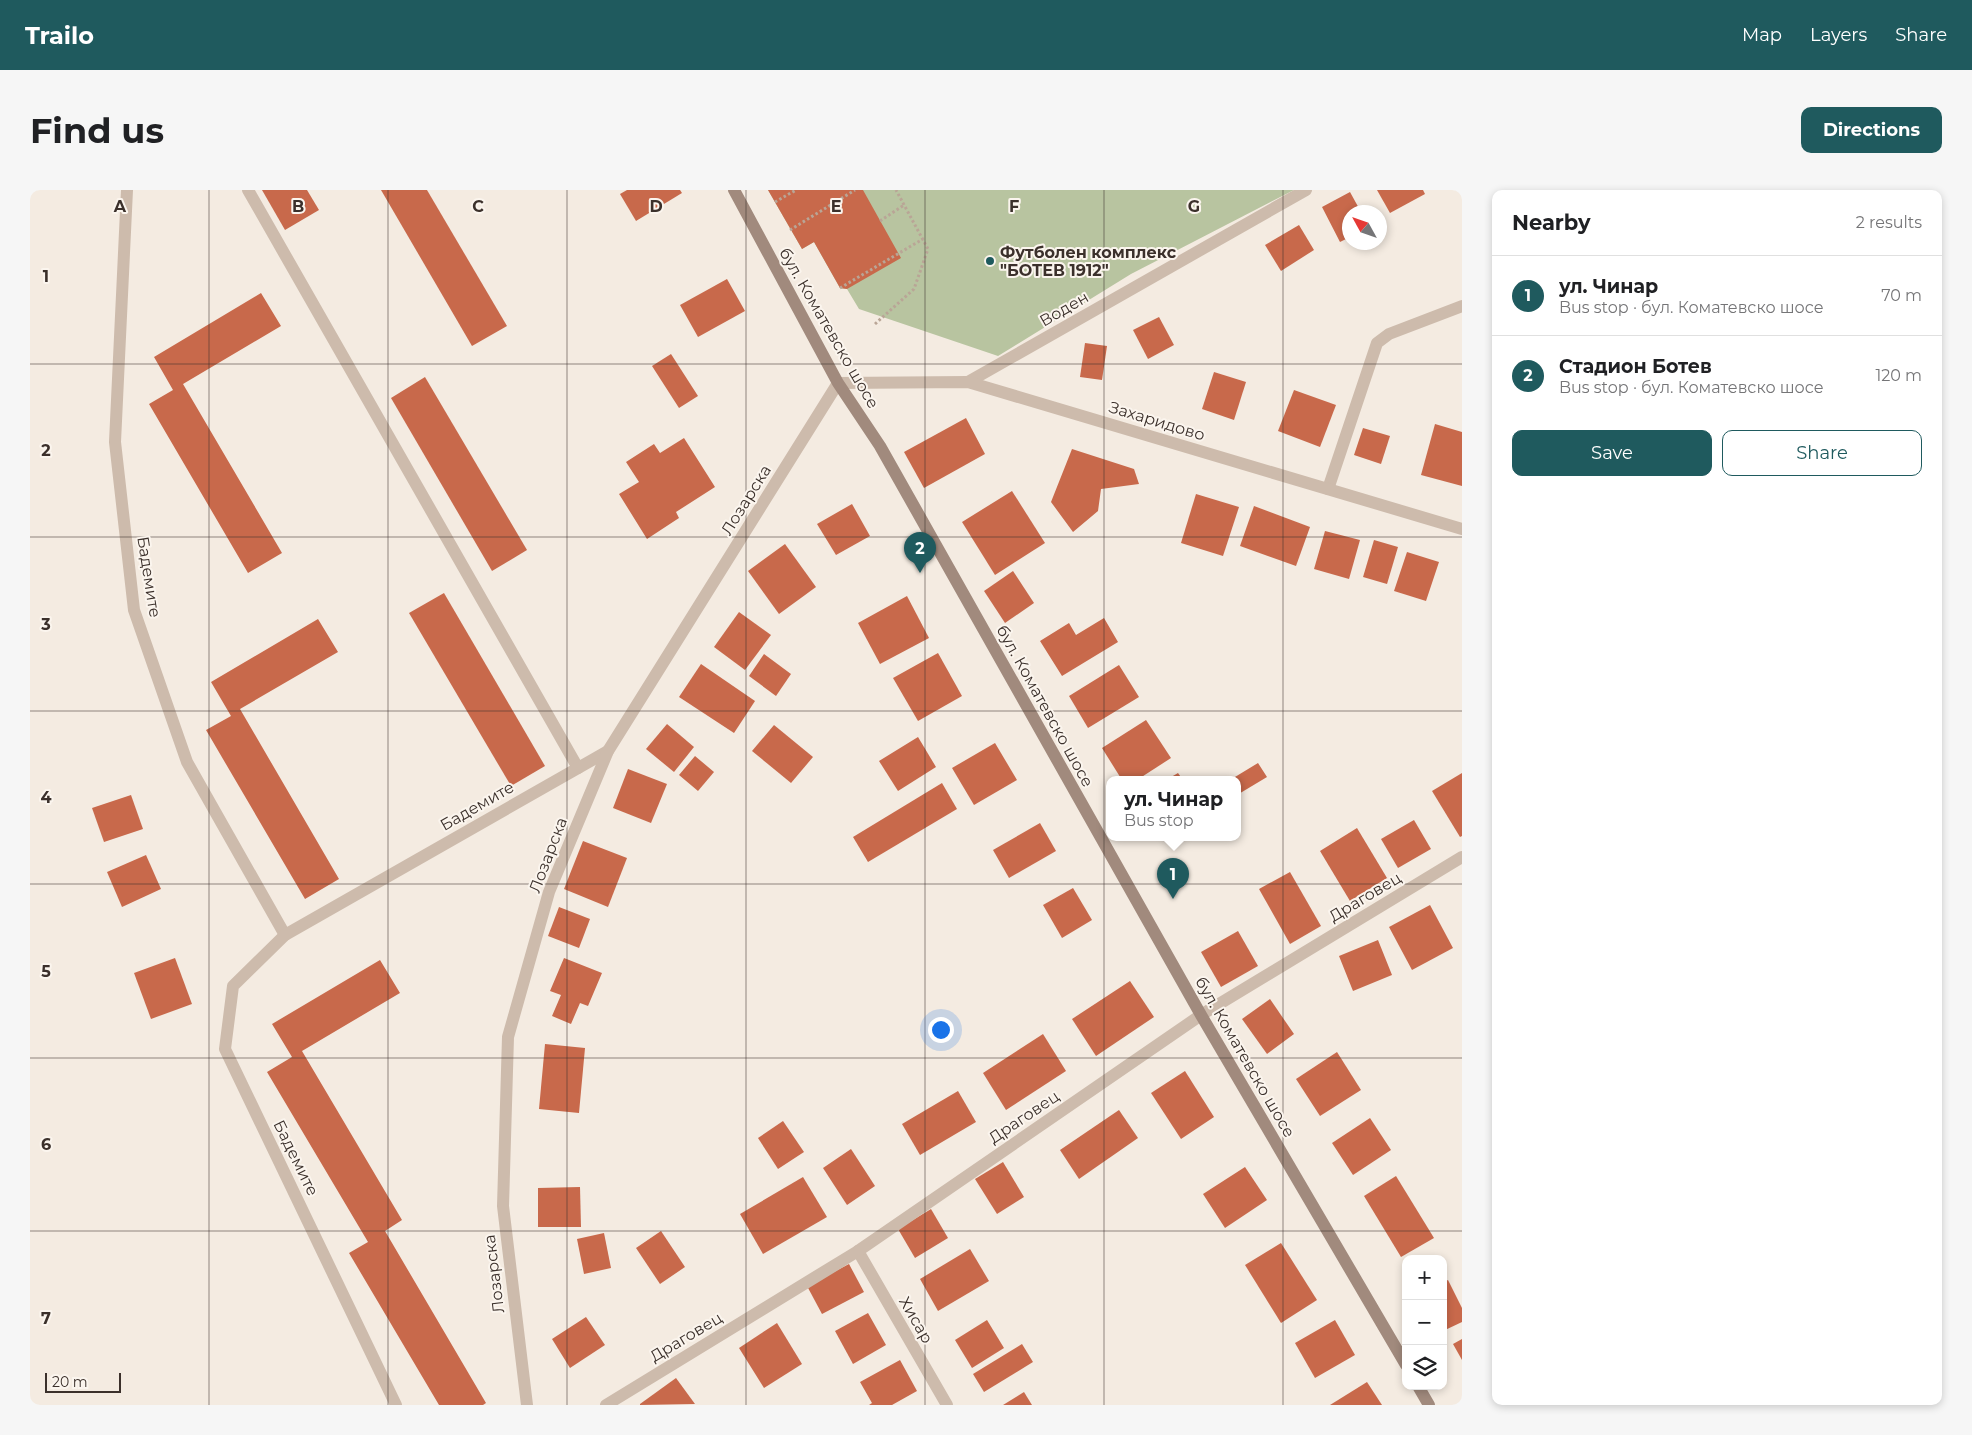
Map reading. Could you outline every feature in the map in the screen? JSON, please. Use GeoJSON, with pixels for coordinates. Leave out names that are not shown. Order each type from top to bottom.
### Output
{"type":"FeatureCollection","features":[{"type":"Feature","properties":{"kind":"main road","name":"бул. Коматевско шосе"},"geometry":{"type":"LineString","coordinates":[[734,190],[838,383],[880,446],[1201,1015],[1402,1358]]}},
{"type":"Feature","properties":{"kind":"main road"},"geometry":{"type":"LineString","coordinates":[[1420,1390],[1429,1405]]}},
{"type":"Feature","properties":{"kind":"street","name":"Бадемите"},"geometry":{"type":"LineString","coordinates":[[127,190],[115,442],[134,610],[187,762],[285,935]]}},
{"type":"Feature","properties":{"kind":"street"},"geometry":{"type":"LineString","coordinates":[[248,190],[578,768]]}},
{"type":"Feature","properties":{"kind":"street","name":"Воден"},"geometry":{"type":"LineString","coordinates":[[968,382],[1306,190]]}},
{"type":"Feature","properties":{"kind":"street"},"geometry":{"type":"LineString","coordinates":[[1328,489],[1377,343],[1389,334],[1462,306]]}},
{"type":"Feature","properties":{"kind":"street","name":"Захаридово"},"geometry":{"type":"LineString","coordinates":[[838,383],[968,382],[1462,529]]}},
{"type":"Feature","properties":{"kind":"street","name":"Лозарска"},"geometry":{"type":"LineString","coordinates":[[527,1405],[502,1206],[508,1037],[549,892],[608,751],[838,383]]}},
{"type":"Feature","properties":{"kind":"street","name":"Бадемите"},"geometry":{"type":"LineString","coordinates":[[396,1405],[225,1049],[233,986],[285,935],[608,751]]}},
{"type":"Feature","properties":{"kind":"street","name":"Драговец"},"geometry":{"type":"LineString","coordinates":[[606,1405],[858,1251],[1201,1015],[1462,857]]}},
{"type":"Feature","properties":{"kind":"street","name":"Хисар"},"geometry":{"type":"LineString","coordinates":[[858,1251],[947,1405]]}},
{"type":"Feature","properties":{"kind":"path"},"geometry":{"type":"LineString","coordinates":[[775,202],[796,190]]}},
{"type":"Feature","properties":{"kind":"path"},"geometry":{"type":"LineString","coordinates":[[790,230],[855,190]]}},
{"type":"Feature","properties":{"kind":"path"},"geometry":{"type":"LineString","coordinates":[[875,324],[914,289],[928,248],[896,190]]}},
{"type":"Feature","properties":{"kind":"path"},"geometry":{"type":"LineString","coordinates":[[880,220],[904,205]]}},
{"type":"Feature","properties":{"kind":"path"},"geometry":{"type":"LineString","coordinates":[[840,288],[923,239]]}},
{"type":"Feature","properties":{"kind":"green space","name":"Футболен комплекс \"БОТЕВ 1912\""},"geometry":{"type":"Polygon","coordinates":[[[768,190],[1294,190],[1131,274],[998,356],[859,309],[847,289],[840,288],[814,242],[802,249],[768,190]]]}},
{"type":"Feature","properties":{"kind":"building"},"geometry":{"type":"Polygon","coordinates":[[[262,190],[307,190],[319,210],[285,230],[262,190]]]}},
{"type":"Feature","properties":{"kind":"building"},"geometry":{"type":"Polygon","coordinates":[[[381,190],[427,190],[507,326],[472,346],[381,190]]]}},
{"type":"Feature","properties":{"kind":"building"},"geometry":{"type":"Polygon","coordinates":[[[627,190],[680,190],[682,193],[636,221],[620,194],[627,190]]]}},
{"type":"Feature","properties":{"kind":"building"},"geometry":{"type":"Polygon","coordinates":[[[768,190],[863,190],[901,258],[847,289],[840,288],[814,242],[802,249],[768,190]]]}},
{"type":"Feature","properties":{"kind":"building"},"geometry":{"type":"Polygon","coordinates":[[[1377,190],[1423,190],[1425,194],[1390,213],[1377,190]]]}},
{"type":"Feature","properties":{"kind":"building"},"geometry":{"type":"Polygon","coordinates":[[[1350,192],[1357,205],[1342,205],[1342,241],[1340,242],[1322,207],[1350,192]]]}},
{"type":"Feature","properties":{"kind":"building"},"geometry":{"type":"Polygon","coordinates":[[[1299,225],[1314,250],[1281,271],[1265,245],[1299,225]]]}},
{"type":"Feature","properties":{"kind":"building"},"geometry":{"type":"Polygon","coordinates":[[[727,279],[745,311],[698,337],[680,305],[727,279]]]}},
{"type":"Feature","properties":{"kind":"building"},"geometry":{"type":"Polygon","coordinates":[[[261,293],[281,326],[183,384],[282,553],[248,573],[149,404],[173,390],[154,357],[261,293]]]}},
{"type":"Feature","properties":{"kind":"building"},"geometry":{"type":"Polygon","coordinates":[[[1159,317],[1174,345],[1148,359],[1133,330],[1159,317]]]}},
{"type":"Feature","properties":{"kind":"building"},"geometry":{"type":"Polygon","coordinates":[[[1085,343],[1107,346],[1102,380],[1080,377],[1085,343]]]}},
{"type":"Feature","properties":{"kind":"building"},"geometry":{"type":"Polygon","coordinates":[[[671,354],[698,396],[679,408],[652,366],[671,354]]]}},
{"type":"Feature","properties":{"kind":"building"},"geometry":{"type":"Polygon","coordinates":[[[1214,372],[1246,382],[1234,420],[1202,409],[1214,372]]]}},
{"type":"Feature","properties":{"kind":"building"},"geometry":{"type":"Polygon","coordinates":[[[425,377],[527,550],[492,571],[391,398],[425,377]]]}},
{"type":"Feature","properties":{"kind":"building"},"geometry":{"type":"Polygon","coordinates":[[[1294,390],[1336,405],[1320,447],[1278,431],[1294,390]]]}},
{"type":"Feature","properties":{"kind":"building"},"geometry":{"type":"Polygon","coordinates":[[[966,418],[985,454],[924,488],[904,452],[966,418]]]}},
{"type":"Feature","properties":{"kind":"building"},"geometry":{"type":"Polygon","coordinates":[[[1435,424],[1462,432],[1462,486],[1421,475],[1435,424]]]}},
{"type":"Feature","properties":{"kind":"building"},"geometry":{"type":"Polygon","coordinates":[[[1363,428],[1390,436],[1381,464],[1354,455],[1363,428]]]}},
{"type":"Feature","properties":{"kind":"building"},"geometry":{"type":"Polygon","coordinates":[[[684,438],[715,487],[676,512],[679,518],[647,539],[619,494],[639,482],[626,462],[654,444],[660,453],[684,438]]]}},
{"type":"Feature","properties":{"kind":"building"},"geometry":{"type":"Polygon","coordinates":[[[1072,449],[1134,469],[1139,484],[1101,489],[1098,511],[1073,532],[1051,502],[1072,449]]]}},
{"type":"Feature","properties":{"kind":"building"},"geometry":{"type":"Polygon","coordinates":[[[1012,491],[1045,543],[995,575],[962,522],[1012,491]]]}},
{"type":"Feature","properties":{"kind":"building"},"geometry":{"type":"Polygon","coordinates":[[[1196,494],[1239,507],[1223,556],[1181,543],[1196,494]]]}},
{"type":"Feature","properties":{"kind":"building"},"geometry":{"type":"Polygon","coordinates":[[[852,504],[870,536],[836,555],[817,524],[852,504]]]}},
{"type":"Feature","properties":{"kind":"building"},"geometry":{"type":"Polygon","coordinates":[[[1254,506],[1310,527],[1296,566],[1240,546],[1254,506]]]}},
{"type":"Feature","properties":{"kind":"building"},"geometry":{"type":"Polygon","coordinates":[[[1325,531],[1360,540],[1349,579],[1314,569],[1325,531]]]}},
{"type":"Feature","properties":{"kind":"building"},"geometry":{"type":"Polygon","coordinates":[[[1374,540],[1398,547],[1387,584],[1363,577],[1374,540]]]}},
{"type":"Feature","properties":{"kind":"building"},"geometry":{"type":"Polygon","coordinates":[[[785,544],[816,587],[779,614],[748,571],[785,544]]]}},
{"type":"Feature","properties":{"kind":"building"},"geometry":{"type":"Polygon","coordinates":[[[1407,552],[1439,562],[1426,601],[1394,591],[1407,552]]]}},
{"type":"Feature","properties":{"kind":"building"},"geometry":{"type":"Polygon","coordinates":[[[1013,571],[1034,603],[1005,623],[984,591],[1013,571]]]}},
{"type":"Feature","properties":{"kind":"building"},"geometry":{"type":"Polygon","coordinates":[[[444,593],[545,766],[511,786],[409,613],[444,593]]]}},
{"type":"Feature","properties":{"kind":"building"},"geometry":{"type":"Polygon","coordinates":[[[907,596],[929,638],[880,664],[858,623],[907,596]]]}},
{"type":"Feature","properties":{"kind":"building"},"geometry":{"type":"Polygon","coordinates":[[[739,612],[771,635],[745,670],[714,647],[739,612]]]}},
{"type":"Feature","properties":{"kind":"building"},"geometry":{"type":"Polygon","coordinates":[[[1104,618],[1118,642],[1062,676],[1040,641],[1069,623],[1076,635],[1104,618]]]}},
{"type":"Feature","properties":{"kind":"building"},"geometry":{"type":"Polygon","coordinates":[[[318,619],[338,652],[240,709],[339,879],[305,899],[206,730],[231,716],[211,682],[318,619]]]}},
{"type":"Feature","properties":{"kind":"building"},"geometry":{"type":"Polygon","coordinates":[[[938,653],[962,696],[918,721],[893,678],[938,653]]]}},
{"type":"Feature","properties":{"kind":"building"},"geometry":{"type":"Polygon","coordinates":[[[764,654],[791,674],[776,696],[749,676],[764,654]]]}},
{"type":"Feature","properties":{"kind":"building"},"geometry":{"type":"Polygon","coordinates":[[[701,664],[755,701],[734,733],[679,697],[701,664]]]}},
{"type":"Feature","properties":{"kind":"building"},"geometry":{"type":"Polygon","coordinates":[[[1119,665],[1139,697],[1088,728],[1069,696],[1119,665]]]}},
{"type":"Feature","properties":{"kind":"building"},"geometry":{"type":"Polygon","coordinates":[[[1146,720],[1171,758],[1143,776],[1120,776],[1102,748],[1146,720]]]}},
{"type":"Feature","properties":{"kind":"building"},"geometry":{"type":"Polygon","coordinates":[[[667,724],[694,747],[674,772],[646,749],[667,724]]]}},
{"type":"Feature","properties":{"kind":"building"},"geometry":{"type":"Polygon","coordinates":[[[774,725],[813,757],[791,783],[752,751],[774,725]]]}},
{"type":"Feature","properties":{"kind":"building"},"geometry":{"type":"Polygon","coordinates":[[[918,737],[936,767],[898,791],[879,761],[918,737]]]}},
{"type":"Feature","properties":{"kind":"building"},"geometry":{"type":"Polygon","coordinates":[[[995,743],[1017,780],[974,805],[952,768],[995,743]]]}},
{"type":"Feature","properties":{"kind":"building"},"geometry":{"type":"Polygon","coordinates":[[[695,756],[714,772],[698,791],[679,775],[695,756]]]}},
{"type":"Feature","properties":{"kind":"building"},"geometry":{"type":"Polygon","coordinates":[[[1258,763],[1267,777],[1241,793],[1241,776],[1237,776],[1258,763]]]}},
{"type":"Feature","properties":{"kind":"building"},"geometry":{"type":"Polygon","coordinates":[[[628,769],[667,784],[651,823],[613,808],[628,769]]]}},
{"type":"Feature","properties":{"kind":"building"},"geometry":{"type":"Polygon","coordinates":[[[1462,773],[1462,836],[1460,837],[1432,791],[1462,773]]]}},
{"type":"Feature","properties":{"kind":"building"},"geometry":{"type":"Polygon","coordinates":[[[942,783],[957,809],[868,862],[853,837],[942,783]]]}},
{"type":"Feature","properties":{"kind":"building"},"geometry":{"type":"Polygon","coordinates":[[[131,795],[143,829],[104,842],[92,808],[131,795]]]}},
{"type":"Feature","properties":{"kind":"building"},"geometry":{"type":"Polygon","coordinates":[[[1414,820],[1431,849],[1398,868],[1381,839],[1414,820]]]}},
{"type":"Feature","properties":{"kind":"building"},"geometry":{"type":"Polygon","coordinates":[[[1040,823],[1056,851],[1009,878],[993,850],[1040,823]]]}},
{"type":"Feature","properties":{"kind":"building"},"geometry":{"type":"Polygon","coordinates":[[[1357,828],[1387,878],[1350,901],[1320,851],[1357,828]]]}},
{"type":"Feature","properties":{"kind":"building"},"geometry":{"type":"Polygon","coordinates":[[[583,841],[627,858],[608,907],[564,889],[583,841]]]}},
{"type":"Feature","properties":{"kind":"building"},"geometry":{"type":"Polygon","coordinates":[[[146,855],[161,889],[122,907],[107,872],[146,855]]]}},
{"type":"Feature","properties":{"kind":"building"},"geometry":{"type":"Polygon","coordinates":[[[1290,872],[1321,926],[1290,944],[1259,889],[1290,872]]]}},
{"type":"Feature","properties":{"kind":"building"},"geometry":{"type":"Polygon","coordinates":[[[1073,888],[1092,920],[1062,938],[1043,905],[1073,888]]]}},
{"type":"Feature","properties":{"kind":"building"},"geometry":{"type":"Polygon","coordinates":[[[1430,905],[1453,948],[1412,970],[1389,927],[1430,905]]]}},
{"type":"Feature","properties":{"kind":"building"},"geometry":{"type":"Polygon","coordinates":[[[559,907],[590,919],[579,948],[548,936],[559,907]]]}},
{"type":"Feature","properties":{"kind":"building"},"geometry":{"type":"Polygon","coordinates":[[[1238,931],[1258,966],[1221,987],[1201,952],[1238,931]]]}},
{"type":"Feature","properties":{"kind":"building"},"geometry":{"type":"Polygon","coordinates":[[[1378,940],[1392,975],[1353,991],[1339,956],[1378,940]]]}},
{"type":"Feature","properties":{"kind":"building"},"geometry":{"type":"Polygon","coordinates":[[[175,958],[192,1004],[151,1019],[134,973],[175,958]]]}},
{"type":"Feature","properties":{"kind":"building"},"geometry":{"type":"Polygon","coordinates":[[[564,958],[602,973],[588,1006],[580,1003],[571,1024],[552,1016],[561,995],[550,991],[564,958]]]}},
{"type":"Feature","properties":{"kind":"building"},"geometry":{"type":"Polygon","coordinates":[[[380,960],[400,993],[302,1051],[402,1220],[385,1231],[486,1403],[483,1405],[439,1405],[349,1253],[368,1242],[267,1072],[292,1057],[272,1024],[380,960]]]}},
{"type":"Feature","properties":{"kind":"building"},"geometry":{"type":"Polygon","coordinates":[[[1130,981],[1154,1017],[1096,1056],[1072,1019],[1130,981]]]}},
{"type":"Feature","properties":{"kind":"building"},"geometry":{"type":"Polygon","coordinates":[[[1270,999],[1294,1034],[1267,1054],[1242,1019],[1270,999]]]}},
{"type":"Feature","properties":{"kind":"building"},"geometry":{"type":"Polygon","coordinates":[[[1043,1034],[1066,1071],[1006,1110],[983,1073],[1043,1034]]]}},
{"type":"Feature","properties":{"kind":"building"},"geometry":{"type":"Polygon","coordinates":[[[545,1044],[585,1048],[579,1113],[539,1109],[545,1044]]]}},
{"type":"Feature","properties":{"kind":"building"},"geometry":{"type":"Polygon","coordinates":[[[1337,1052],[1361,1090],[1320,1116],[1296,1079],[1337,1052]]]}},
{"type":"Feature","properties":{"kind":"building"},"geometry":{"type":"Polygon","coordinates":[[[1185,1071],[1214,1117],[1181,1139],[1151,1093],[1185,1071]]]}},
{"type":"Feature","properties":{"kind":"building"},"geometry":{"type":"Polygon","coordinates":[[[958,1091],[976,1122],[920,1155],[902,1124],[958,1091]]]}},
{"type":"Feature","properties":{"kind":"building"},"geometry":{"type":"Polygon","coordinates":[[[1119,1110],[1138,1138],[1079,1179],[1060,1150],[1119,1110]]]}},
{"type":"Feature","properties":{"kind":"building"},"geometry":{"type":"Polygon","coordinates":[[[1370,1118],[1391,1150],[1353,1175],[1332,1143],[1370,1118]]]}},
{"type":"Feature","properties":{"kind":"building"},"geometry":{"type":"Polygon","coordinates":[[[783,1121],[804,1152],[778,1169],[758,1138],[783,1121]]]}},
{"type":"Feature","properties":{"kind":"building"},"geometry":{"type":"Polygon","coordinates":[[[851,1149],[875,1186],[847,1205],[823,1168],[851,1149]]]}},
{"type":"Feature","properties":{"kind":"building"},"geometry":{"type":"Polygon","coordinates":[[[1003,1162],[1024,1197],[997,1214],[975,1179],[1003,1162]]]}},
{"type":"Feature","properties":{"kind":"building"},"geometry":{"type":"Polygon","coordinates":[[[1245,1167],[1267,1200],[1225,1228],[1203,1194],[1245,1167]]]}},
{"type":"Feature","properties":{"kind":"building"},"geometry":{"type":"Polygon","coordinates":[[[1396,1176],[1434,1238],[1401,1257],[1364,1196],[1396,1176]]]}},
{"type":"Feature","properties":{"kind":"building"},"geometry":{"type":"Polygon","coordinates":[[[803,1177],[827,1217],[763,1254],[740,1214],[803,1177]]]}},
{"type":"Feature","properties":{"kind":"building"},"geometry":{"type":"Polygon","coordinates":[[[580,1187],[581,1227],[538,1227],[538,1188],[580,1187]]]}},
{"type":"Feature","properties":{"kind":"building"},"geometry":{"type":"Polygon","coordinates":[[[931,1209],[948,1238],[915,1258],[898,1229],[931,1209]]]}},
{"type":"Feature","properties":{"kind":"building"},"geometry":{"type":"Polygon","coordinates":[[[661,1231],[685,1267],[660,1284],[636,1248],[661,1231]]]}},
{"type":"Feature","properties":{"kind":"building"},"geometry":{"type":"Polygon","coordinates":[[[604,1233],[611,1268],[584,1274],[577,1239],[604,1233]]]}},
{"type":"Feature","properties":{"kind":"building"},"geometry":{"type":"Polygon","coordinates":[[[1281,1243],[1317,1300],[1281,1323],[1245,1265],[1281,1243]]]}},
{"type":"Feature","properties":{"kind":"building"},"geometry":{"type":"Polygon","coordinates":[[[970,1249],[989,1281],[938,1311],[920,1279],[970,1249]]]}},
{"type":"Feature","properties":{"kind":"building"},"geometry":{"type":"Polygon","coordinates":[[[849,1264],[864,1292],[822,1314],[807,1286],[849,1264]]]}},
{"type":"Feature","properties":{"kind":"building"},"geometry":{"type":"Polygon","coordinates":[[[1447,1280],[1462,1308],[1462,1322],[1447,1329],[1447,1300],[1447,1280]]]}},
{"type":"Feature","properties":{"kind":"building"},"geometry":{"type":"Polygon","coordinates":[[[868,1313],[886,1345],[853,1364],[835,1331],[868,1313]]]}},
{"type":"Feature","properties":{"kind":"building"},"geometry":{"type":"Polygon","coordinates":[[[586,1317],[605,1345],[570,1368],[552,1339],[586,1317]]]}},
{"type":"Feature","properties":{"kind":"building"},"geometry":{"type":"Polygon","coordinates":[[[987,1320],[1004,1348],[972,1368],[955,1340],[987,1320]]]}},
{"type":"Feature","properties":{"kind":"building"},"geometry":{"type":"Polygon","coordinates":[[[1335,1320],[1355,1355],[1315,1378],[1295,1343],[1335,1320]]]}},
{"type":"Feature","properties":{"kind":"building"},"geometry":{"type":"Polygon","coordinates":[[[777,1323],[802,1364],[764,1388],[739,1348],[777,1323]]]}},
{"type":"Feature","properties":{"kind":"building"},"geometry":{"type":"Polygon","coordinates":[[[1462,1339],[1462,1360],[1453,1344],[1462,1339]]]}},
{"type":"Feature","properties":{"kind":"building"},"geometry":{"type":"Polygon","coordinates":[[[1022,1344],[1033,1362],[984,1392],[973,1374],[1022,1344]]]}},
{"type":"Feature","properties":{"kind":"building"},"geometry":{"type":"Polygon","coordinates":[[[900,1360],[917,1391],[892,1405],[869,1405],[872,1403],[860,1382],[900,1360]]]}},
{"type":"Feature","properties":{"kind":"building"},"geometry":{"type":"Polygon","coordinates":[[[676,1378],[695,1404],[640,1405],[640,1404],[676,1378]]]}},
{"type":"Feature","properties":{"kind":"building"},"geometry":{"type":"Polygon","coordinates":[[[1367,1382],[1382,1405],[1330,1405],[1367,1382]]]}},
{"type":"Feature","properties":{"kind":"building"},"geometry":{"type":"Polygon","coordinates":[[[1024,1392],[1032,1405],[1003,1405],[1024,1392]]]}},
{"type":"Feature","properties":{"kind":"place","name":"Футболен комплекс \"БОТЕВ 1912\""},"geometry":{"type":"Point","coordinates":[990,261]}},
{"type":"Feature","properties":{"kind":"place","name":"Стадион Ботев"},"geometry":{"type":"Point","coordinates":[920,573]}},
{"type":"Feature","properties":{"kind":"place","name":"ул. Чинар"},"geometry":{"type":"Point","coordinates":[1173,899]}}]}
